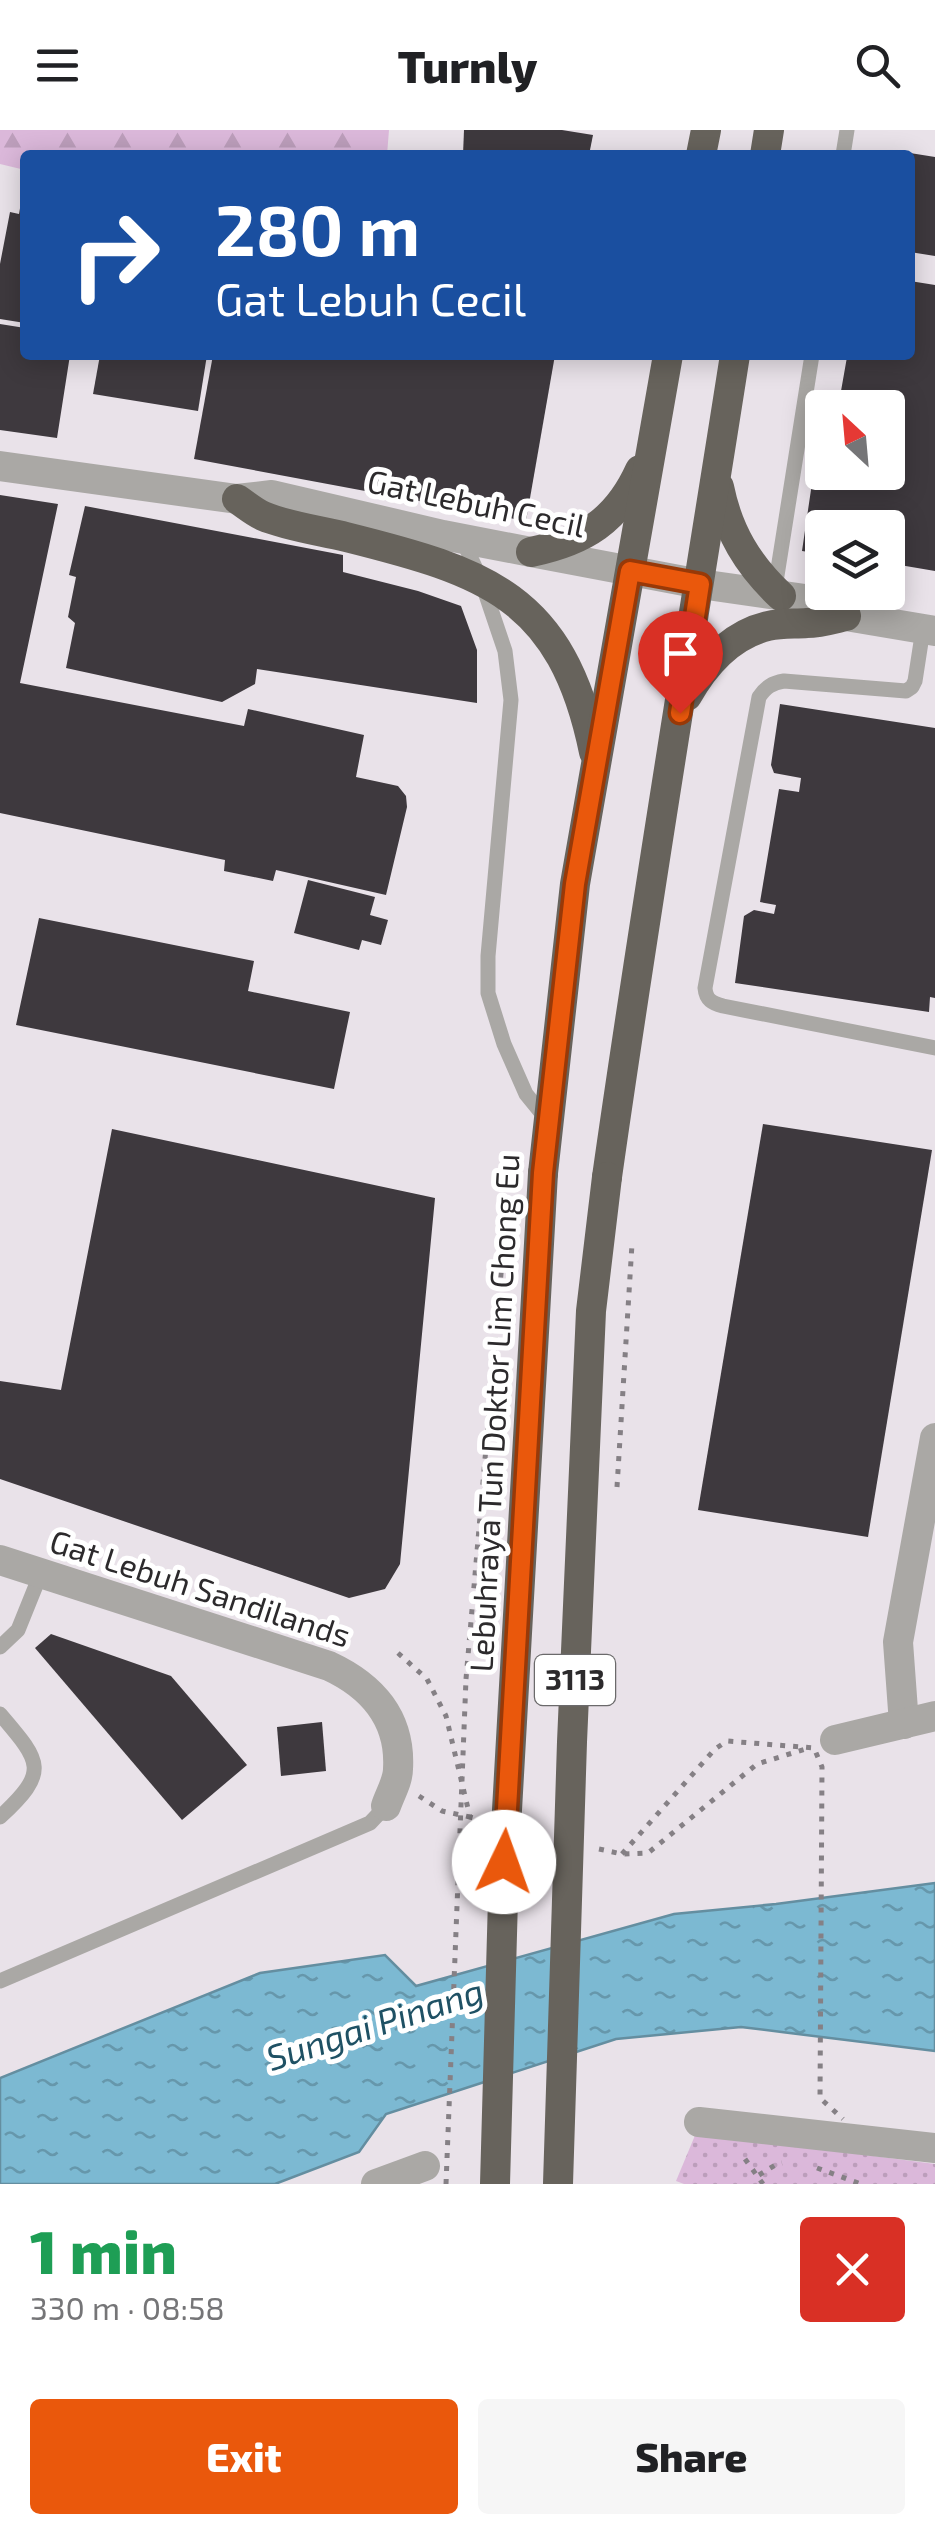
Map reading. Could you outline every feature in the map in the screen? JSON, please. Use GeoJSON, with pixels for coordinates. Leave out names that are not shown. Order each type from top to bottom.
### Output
{"type":"FeatureCollection","features":[{"type":"Feature","properties":{"kind":"highway","name":"Lebuhraya Tun Doktor Lim Chong Eu"},"geometry":{"type":"LineString","coordinates":[[495,2184],[504,1862],[543,1173],[575,884],[667,360]]}},
{"type":"Feature","properties":{"kind":"highway","name":"3113"},"geometry":{"type":"LineString","coordinates":[[558,2184],[591,1310],[633,993],[734,360]]}},
{"type":"Feature","properties":{"kind":"highway"},"geometry":{"type":"LineString","coordinates":[[530,552],[573,541],[607,518],[630,491],[654,440]]}},
{"type":"Feature","properties":{"kind":"highway"},"geometry":{"type":"LineString","coordinates":[[716,474],[740,549],[761,578],[778,593]]}},
{"type":"Feature","properties":{"kind":"highway"},"geometry":{"type":"LineString","coordinates":[[237,500],[264,516],[413,553],[481,580],[510,597],[556,649],[582,703],[597,764]]}},
{"type":"Feature","properties":{"kind":"highway"},"geometry":{"type":"LineString","coordinates":[[680,713],[704,669],[739,638],[767,626],[846,616]]}},
{"type":"Feature","properties":{"kind":"street","name":"Gat Lebuh Cecil"},"geometry":{"type":"LineString","coordinates":[[0,466],[237,500],[272,495],[462,539],[700,584],[778,593],[812,600],[846,616],[929,630]]}},
{"type":"Feature","properties":{"kind":"street"},"geometry":{"type":"LineString","coordinates":[[904,1724],[898,1642],[935,1438]]}},
{"type":"Feature","properties":{"kind":"street","name":"Gat Lebuh Sandilands"},"geometry":{"type":"LineString","coordinates":[[0,1560],[351,1676],[373,1695],[394,1733],[398,1772],[390,1794]]}},
{"type":"Feature","properties":{"kind":"street"},"geometry":{"type":"LineString","coordinates":[[836,1740],[935,1716]]}},
{"type":"Feature","properties":{"kind":"street"},"geometry":{"type":"LineString","coordinates":[[698,2122],[935,2148]]}},
{"type":"Feature","properties":{"kind":"street"},"geometry":{"type":"LineString","coordinates":[[376,2184],[436,2175]]}},
{"type":"Feature","properties":{"kind":"lane"},"geometry":{"type":"LineString","coordinates":[[778,593],[811,360]]}},
{"type":"Feature","properties":{"kind":"lane"},"geometry":{"type":"LineString","coordinates":[[462,539],[481,580],[505,651],[511,700],[489,938],[488,992],[504,1044],[526,1094],[549,1122]]}},
{"type":"Feature","properties":{"kind":"lane"},"geometry":{"type":"LineString","coordinates":[[929,630],[912,688],[906,691],[774,682],[759,697],[705,988],[710,1001],[723,1006],[935,1048]]}},
{"type":"Feature","properties":{"kind":"lane"},"geometry":{"type":"LineString","coordinates":[[0,1646],[18,1630],[41,1573]]}},
{"type":"Feature","properties":{"kind":"lane"},"geometry":{"type":"LineString","coordinates":[[0,1714],[34,1757],[35,1771],[23,1796],[0,1817]]}},
{"type":"Feature","properties":{"kind":"lane"},"geometry":{"type":"LineString","coordinates":[[0,1981],[370,1823],[390,1794]]}},
{"type":"Feature","properties":{"kind":"path"},"geometry":{"type":"LineString","coordinates":[[436,2175],[466,1678],[506,1216],[514,1199]]}},
{"type":"Feature","properties":{"kind":"path"},"geometry":{"type":"LineString","coordinates":[[836,1740],[757,1764],[648,1853],[622,1854],[715,1749],[727,1741],[814,1748],[822,1767],[820,2098],[842,2119]]}},
{"type":"Feature","properties":{"kind":"path"},"geometry":{"type":"LineString","coordinates":[[390,1794],[470,1817]]}},
{"type":"Feature","properties":{"kind":"path"},"geometry":{"type":"LineString","coordinates":[[740,2150],[763,2184]]}},
{"type":"Feature","properties":{"kind":"path"},"geometry":{"type":"LineString","coordinates":[[759,2175],[777,2164],[788,2163]]}},
{"type":"Feature","properties":{"kind":"path"},"geometry":{"type":"LineString","coordinates":[[816,2167],[861,2184]]}},
{"type":"Feature","properties":{"kind":"green space"},"geometry":{"type":"Polygon","coordinates":[[[0,130],[389,130],[387,150],[20,150],[20,169],[0,164],[0,130]]]}},
{"type":"Feature","properties":{"kind":"green space"},"geometry":{"type":"Polygon","coordinates":[[[696,2133],[935,2164],[935,2184],[684,2184],[676,2181],[696,2133]]]}},
{"type":"Feature","properties":{"kind":"water","name":"Sungai Pinang"},"geometry":{"type":"Polygon","coordinates":[[[935,1883],[935,2051],[741,2027],[616,2039],[386,2114],[359,2152],[275,2184],[0,2184],[0,2078],[260,1973],[385,1955],[416,1986],[674,1914],[935,1883]]]}},
{"type":"Feature","properties":{"kind":"building"},"geometry":{"type":"Polygon","coordinates":[[[464,130],[562,130],[593,135],[590,150],[463,150],[464,130]]]}},
{"type":"Feature","properties":{"kind":"building"},"geometry":{"type":"Polygon","coordinates":[[[915,154],[935,157],[935,256],[915,253],[915,154]]]}},
{"type":"Feature","properties":{"kind":"building"},"geometry":{"type":"Polygon","coordinates":[[[20,208],[20,322],[0,319],[0,264],[10,212],[19,214],[20,208]]]}},
{"type":"Feature","properties":{"kind":"building"},"geometry":{"type":"Polygon","coordinates":[[[915,282],[935,285],[935,571],[905,566],[905,510],[808,510],[811,490],[905,490],[905,390],[841,390],[846,360],[915,360],[915,282]]]}},
{"type":"Feature","properties":{"kind":"building"},"geometry":{"type":"Polygon","coordinates":[[[0,324],[20,327],[20,360],[69,360],[57,438],[0,430],[0,324]]]}},
{"type":"Feature","properties":{"kind":"building"},"geometry":{"type":"Polygon","coordinates":[[[99,360],[206,360],[198,411],[93,394],[99,360]]]}},
{"type":"Feature","properties":{"kind":"building"},"geometry":{"type":"Polygon","coordinates":[[[212,360],[554,360],[526,521],[194,459],[212,360]]]}},
{"type":"Feature","properties":{"kind":"building"},"geometry":{"type":"Polygon","coordinates":[[[0,495],[58,504],[20,683],[244,726],[248,709],[364,735],[356,777],[398,786],[406,796],[407,807],[386,895],[276,870],[273,881],[224,871],[225,860],[0,813],[0,495]]]}},
{"type":"Feature","properties":{"kind":"building"},"geometry":{"type":"Polygon","coordinates":[[[85,506],[343,555],[343,572],[461,606],[477,650],[477,703],[257,669],[255,684],[222,702],[66,668],[75,623],[68,617],[76,577],[69,575],[85,506]]]}},
{"type":"Feature","properties":{"kind":"building"},"geometry":{"type":"Polygon","coordinates":[[[780,704],[935,728],[935,998],[930,997],[929,1012],[735,983],[744,916],[754,910],[774,914],[776,905],[760,902],[779,789],[799,792],[801,778],[774,773],[771,765],[780,704]]]}},
{"type":"Feature","properties":{"kind":"building"},"geometry":{"type":"Polygon","coordinates":[[[308,880],[375,897],[370,915],[388,920],[381,945],[362,940],[359,950],[294,933],[308,880]]]}},
{"type":"Feature","properties":{"kind":"building"},"geometry":{"type":"Polygon","coordinates":[[[39,918],[254,961],[248,991],[350,1012],[334,1089],[16,1025],[39,918]]]}},
{"type":"Feature","properties":{"kind":"building"},"geometry":{"type":"Polygon","coordinates":[[[763,1124],[932,1150],[868,1537],[698,1510],[763,1124]]]}},
{"type":"Feature","properties":{"kind":"building"},"geometry":{"type":"Polygon","coordinates":[[[112,1129],[435,1198],[400,1564],[385,1589],[349,1598],[0,1479],[0,1381],[61,1390],[112,1129]]]}},
{"type":"Feature","properties":{"kind":"building"},"geometry":{"type":"Polygon","coordinates":[[[51,1634],[171,1676],[247,1765],[182,1820],[35,1648],[51,1634]]]}},
{"type":"Feature","properties":{"kind":"building"},"geometry":{"type":"Polygon","coordinates":[[[322,1722],[326,1771],[281,1776],[277,1727],[322,1722]]]}},
{"type":"Feature","properties":{"kind":"route"},"geometry":{"type":"LineString","coordinates":[[504,1862],[543,1173],[575,884],[630,571],[700,584],[680,713]]}}]}
